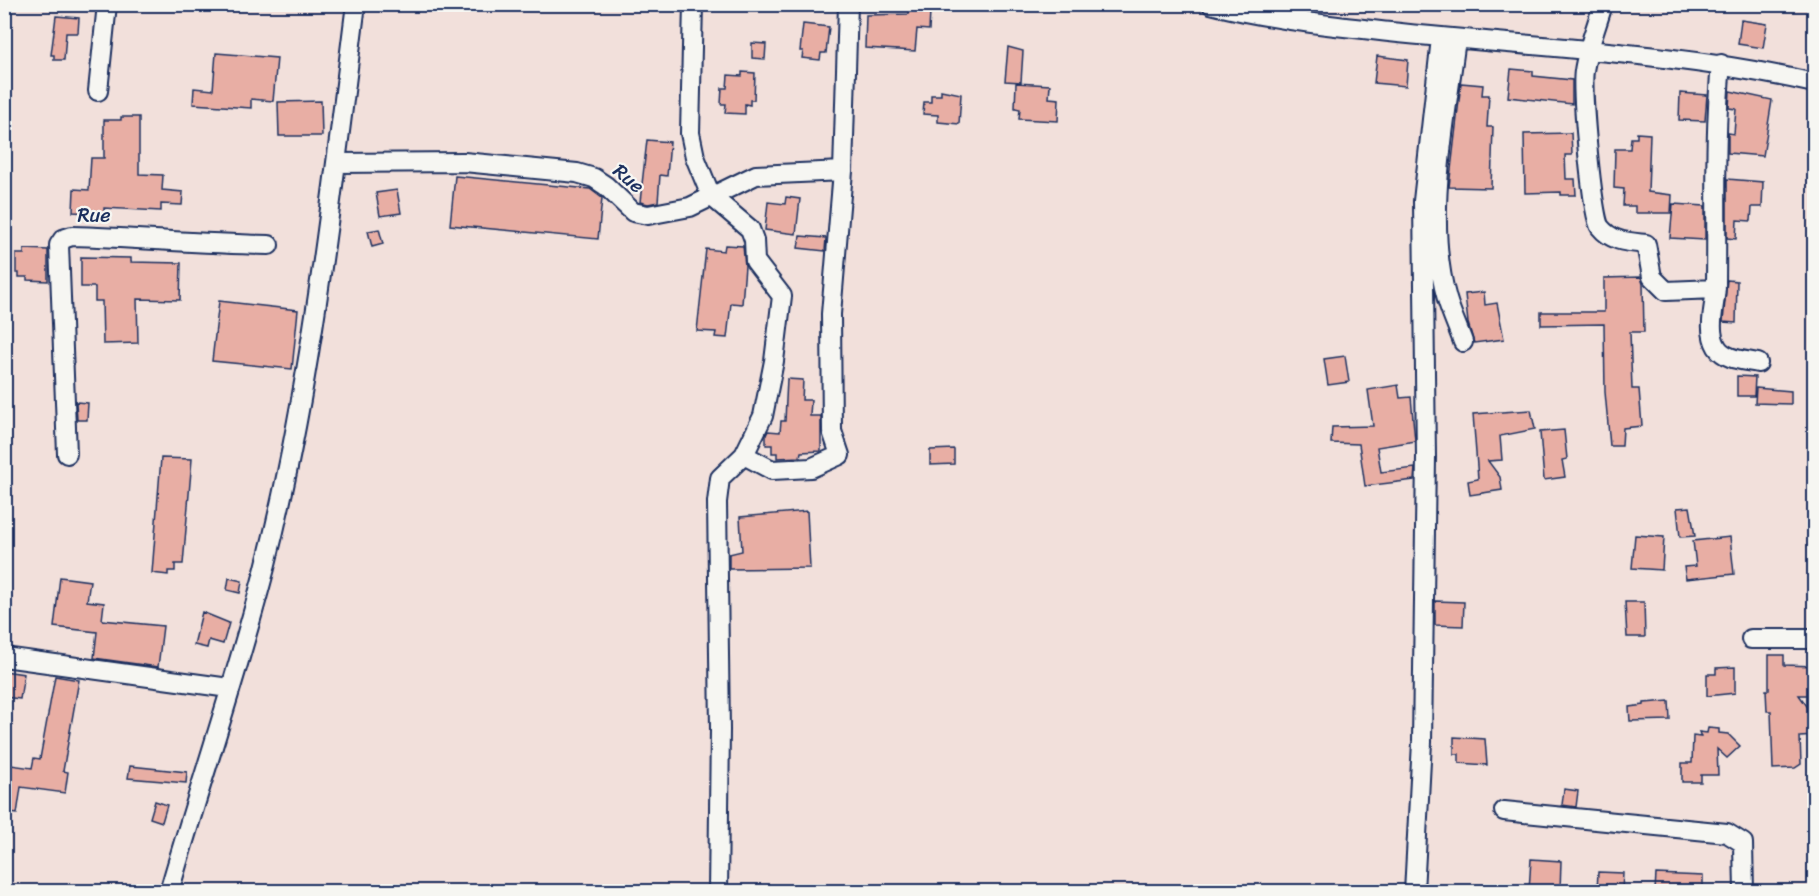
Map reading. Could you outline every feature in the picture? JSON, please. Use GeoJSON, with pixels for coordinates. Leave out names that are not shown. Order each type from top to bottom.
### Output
{"type":"FeatureCollection","features":[{"type":"Feature","properties":{"kind":"street"},"geometry":{"type":"LineString","coordinates":[[98,91],[107,4]]}},
{"type":"Feature","properties":{"kind":"street"},"geometry":{"type":"LineString","coordinates":[[169,891],[265,567],[291,444],[319,286],[356,4]]}},
{"type":"Feature","properties":{"kind":"street"},"geometry":{"type":"LineString","coordinates":[[693,4],[690,133],[701,172],[711,196],[750,229],[754,240],[756,261],[782,296],[774,361],[763,416],[744,455],[720,478],[717,502],[720,730],[718,891]]}},
{"type":"Feature","properties":{"kind":"street"},"geometry":{"type":"LineString","coordinates":[[744,455],[772,470],[811,468],[840,455],[832,431],[831,314],[843,171],[848,4]]}},
{"type":"Feature","properties":{"kind":"street"},"geometry":{"type":"LineString","coordinates":[[1211,4],[1260,17],[1449,39],[1721,64],[1815,83]]}},
{"type":"Feature","properties":{"kind":"street"},"geometry":{"type":"LineString","coordinates":[[1603,4],[1589,52],[1582,90],[1592,201],[1598,225],[1613,239],[1646,244],[1652,277],[1666,291],[1716,289]]}},
{"type":"Feature","properties":{"kind":"street"},"geometry":{"type":"LineString","coordinates":[[1449,39],[1438,200],[1439,245],[1447,298],[1463,342]]}},
{"type":"Feature","properties":{"kind":"street"},"geometry":{"type":"LineString","coordinates":[[1414,891],[1422,742],[1426,457],[1423,201],[1449,39]]}},
{"type":"Feature","properties":{"kind":"street"},"geometry":{"type":"LineString","coordinates":[[1721,64],[1716,116],[1716,289],[1712,336],[1718,349],[1730,358],[1758,363]]}},
{"type":"Feature","properties":{"kind":"street","name":"Rue"},"geometry":{"type":"LineString","coordinates":[[336,163],[464,162],[577,173],[594,178],[606,186],[633,212],[648,215],[690,207],[756,175],[843,171]]}},
{"type":"Feature","properties":{"kind":"street","name":"Rue"},"geometry":{"type":"LineString","coordinates":[[67,454],[59,245],[63,239],[72,236],[145,238],[204,244],[269,245]]}},
{"type":"Feature","properties":{"kind":"street"},"geometry":{"type":"LineString","coordinates":[[1751,639],[1815,639]]}},
{"type":"Feature","properties":{"kind":"street"},"geometry":{"type":"LineString","coordinates":[[4,657],[229,688]]}},
{"type":"Feature","properties":{"kind":"street"},"geometry":{"type":"LineString","coordinates":[[1504,811],[1727,833],[1743,843],[1744,891]]}},
{"type":"Feature","properties":{"kind":"building"},"geometry":{"type":"Polygon","coordinates":[[[909,10],[930,12],[929,30],[917,29],[915,51],[865,48],[866,15],[909,14],[909,10]]]}},
{"type":"Feature","properties":{"kind":"building"},"geometry":{"type":"Polygon","coordinates":[[[56,16],[79,18],[78,33],[66,33],[64,60],[54,60],[54,55],[51,55],[56,16]]]}},
{"type":"Feature","properties":{"kind":"building"},"geometry":{"type":"Polygon","coordinates":[[[1741,20],[1767,24],[1763,48],[1738,44],[1741,20]]]}},
{"type":"Feature","properties":{"kind":"building"},"geometry":{"type":"Polygon","coordinates":[[[803,24],[829,27],[826,53],[821,53],[820,60],[802,58],[803,51],[800,51],[803,24]]]}},
{"type":"Feature","properties":{"kind":"building"},"geometry":{"type":"Polygon","coordinates":[[[752,43],[766,44],[765,59],[752,58],[752,43]]]}},
{"type":"Feature","properties":{"kind":"building"},"geometry":{"type":"Polygon","coordinates":[[[1008,47],[1023,51],[1021,82],[1005,81],[1008,47]]]}},
{"type":"Feature","properties":{"kind":"building"},"geometry":{"type":"Polygon","coordinates":[[[216,53],[277,58],[273,101],[251,99],[251,108],[193,104],[194,88],[213,90],[216,53]]]}},
{"type":"Feature","properties":{"kind":"building"},"geometry":{"type":"Polygon","coordinates":[[[1377,56],[1408,60],[1406,86],[1374,83],[1377,56]]]}},
{"type":"Feature","properties":{"kind":"building"},"geometry":{"type":"Polygon","coordinates":[[[1511,69],[1533,71],[1533,76],[1572,80],[1572,104],[1508,97],[1511,69]]]}},
{"type":"Feature","properties":{"kind":"building"},"geometry":{"type":"Polygon","coordinates":[[[742,72],[755,73],[754,100],[750,100],[750,105],[745,104],[745,114],[725,113],[726,104],[721,104],[722,88],[727,88],[728,75],[742,76],[742,72]]]}},
{"type":"Feature","properties":{"kind":"building"},"geometry":{"type":"Polygon","coordinates":[[[1016,83],[1050,85],[1049,98],[1059,99],[1058,121],[1019,119],[1020,109],[1015,108],[1016,83]]]}},
{"type":"Feature","properties":{"kind":"building"},"geometry":{"type":"Polygon","coordinates":[[[1461,83],[1483,85],[1482,95],[1489,95],[1487,127],[1493,127],[1491,188],[1449,187],[1461,83]]]}},
{"type":"Feature","properties":{"kind":"building"},"geometry":{"type":"Polygon","coordinates":[[[941,90],[961,94],[959,124],[938,122],[938,115],[923,114],[924,102],[931,102],[931,95],[941,95],[941,90]]]}},
{"type":"Feature","properties":{"kind":"building"},"geometry":{"type":"Polygon","coordinates":[[[1730,91],[1772,100],[1763,156],[1728,153],[1728,133],[1734,134],[1736,109],[1729,108],[1730,91]]]}},
{"type":"Feature","properties":{"kind":"building"},"geometry":{"type":"Polygon","coordinates":[[[1680,93],[1707,95],[1705,121],[1679,120],[1680,93]]]}},
{"type":"Feature","properties":{"kind":"building"},"geometry":{"type":"Polygon","coordinates":[[[321,101],[322,136],[279,136],[278,102],[321,101]]]}},
{"type":"Feature","properties":{"kind":"building"},"geometry":{"type":"Polygon","coordinates":[[[121,117],[139,117],[139,174],[163,175],[162,190],[183,192],[182,205],[161,204],[161,211],[104,208],[104,214],[73,212],[74,189],[89,190],[91,158],[104,158],[104,120],[121,120],[121,117]]]}},
{"type":"Feature","properties":{"kind":"building"},"geometry":{"type":"Polygon","coordinates":[[[1571,133],[1572,155],[1565,155],[1566,179],[1575,179],[1576,195],[1561,195],[1561,192],[1525,193],[1524,134],[1571,133]]]}},
{"type":"Feature","properties":{"kind":"building"},"geometry":{"type":"Polygon","coordinates":[[[1637,133],[1650,134],[1648,192],[1672,195],[1671,213],[1635,213],[1635,206],[1623,206],[1624,189],[1614,188],[1615,149],[1630,149],[1631,138],[1637,138],[1637,133]]]}},
{"type":"Feature","properties":{"kind":"building"},"geometry":{"type":"Polygon","coordinates":[[[647,140],[670,142],[667,176],[660,175],[658,202],[648,204],[640,202],[647,140]]]}},
{"type":"Feature","properties":{"kind":"building"},"geometry":{"type":"Polygon","coordinates":[[[455,176],[590,189],[602,198],[598,239],[450,225],[455,176]]]}},
{"type":"Feature","properties":{"kind":"building"},"geometry":{"type":"Polygon","coordinates":[[[1727,179],[1763,182],[1762,207],[1752,207],[1751,221],[1737,220],[1736,239],[1727,238],[1727,179]]]}},
{"type":"Feature","properties":{"kind":"building"},"geometry":{"type":"Polygon","coordinates":[[[397,190],[401,213],[380,216],[376,193],[397,190]]]}},
{"type":"Feature","properties":{"kind":"building"},"geometry":{"type":"Polygon","coordinates":[[[786,197],[800,199],[796,234],[765,230],[768,202],[785,204],[786,197]]]}},
{"type":"Feature","properties":{"kind":"building"},"geometry":{"type":"Polygon","coordinates":[[[1673,204],[1705,206],[1705,240],[1670,238],[1673,204]]]}},
{"type":"Feature","properties":{"kind":"building"},"geometry":{"type":"Polygon","coordinates":[[[379,229],[383,244],[372,247],[368,231],[379,229]]]}},
{"type":"Feature","properties":{"kind":"building"},"geometry":{"type":"Polygon","coordinates":[[[800,236],[826,238],[825,251],[798,248],[800,236]]]}},
{"type":"Feature","properties":{"kind":"building"},"geometry":{"type":"Polygon","coordinates":[[[725,245],[743,246],[745,266],[742,304],[731,303],[727,338],[715,337],[716,332],[697,331],[706,249],[724,251],[725,245]]]}},
{"type":"Feature","properties":{"kind":"building"},"geometry":{"type":"Polygon","coordinates":[[[24,249],[48,250],[48,281],[27,280],[27,277],[19,277],[19,273],[16,273],[16,254],[24,254],[24,249]]]}},
{"type":"Feature","properties":{"kind":"building"},"geometry":{"type":"Polygon","coordinates":[[[81,257],[131,258],[131,262],[181,263],[180,300],[137,299],[138,343],[103,344],[102,301],[95,301],[95,287],[81,287],[81,257]]]}},
{"type":"Feature","properties":{"kind":"building"},"geometry":{"type":"Polygon","coordinates":[[[1641,277],[1644,332],[1630,332],[1632,389],[1639,389],[1642,426],[1623,428],[1622,446],[1610,446],[1605,392],[1604,324],[1541,325],[1541,312],[1604,312],[1604,278],[1641,277]]]}},
{"type":"Feature","properties":{"kind":"building"},"geometry":{"type":"Polygon","coordinates":[[[1727,280],[1737,281],[1736,323],[1723,322],[1727,280]]]}},
{"type":"Feature","properties":{"kind":"building"},"geometry":{"type":"Polygon","coordinates":[[[1484,292],[1485,305],[1497,303],[1504,339],[1474,343],[1468,323],[1465,294],[1484,292]]]}},
{"type":"Feature","properties":{"kind":"building"},"geometry":{"type":"Polygon","coordinates":[[[219,301],[298,310],[292,369],[212,361],[219,301]]]}},
{"type":"Feature","properties":{"kind":"building"},"geometry":{"type":"Polygon","coordinates":[[[1345,356],[1349,382],[1328,385],[1324,359],[1345,356]]]}},
{"type":"Feature","properties":{"kind":"building"},"geometry":{"type":"Polygon","coordinates":[[[1737,376],[1755,377],[1754,396],[1737,396],[1737,376]]]}},
{"type":"Feature","properties":{"kind":"building"},"geometry":{"type":"Polygon","coordinates":[[[787,379],[803,380],[802,400],[811,400],[810,416],[821,416],[821,451],[801,452],[800,457],[777,458],[777,453],[772,453],[772,445],[766,445],[766,435],[768,431],[780,432],[781,421],[785,421],[787,379]]]}},
{"type":"Feature","properties":{"kind":"building"},"geometry":{"type":"Polygon","coordinates":[[[1398,385],[1400,398],[1411,397],[1415,441],[1377,447],[1381,472],[1415,468],[1414,480],[1365,486],[1359,444],[1331,443],[1332,427],[1373,426],[1368,390],[1398,385]]]}},
{"type":"Feature","properties":{"kind":"building"},"geometry":{"type":"Polygon","coordinates":[[[1756,388],[1791,391],[1791,404],[1755,403],[1756,388]]]}},
{"type":"Feature","properties":{"kind":"building"},"geometry":{"type":"Polygon","coordinates":[[[76,402],[88,403],[87,420],[77,420],[76,402]]]}},
{"type":"Feature","properties":{"kind":"building"},"geometry":{"type":"Polygon","coordinates":[[[1531,410],[1535,429],[1500,436],[1502,460],[1488,461],[1500,477],[1502,490],[1470,495],[1468,481],[1478,479],[1473,414],[1531,410]]]}},
{"type":"Feature","properties":{"kind":"building"},"geometry":{"type":"Polygon","coordinates":[[[1564,430],[1567,459],[1562,460],[1565,477],[1544,480],[1540,432],[1564,430]]]}},
{"type":"Feature","properties":{"kind":"building"},"geometry":{"type":"Polygon","coordinates":[[[954,449],[954,464],[930,465],[930,450],[954,449]]]}},
{"type":"Feature","properties":{"kind":"building"},"geometry":{"type":"Polygon","coordinates":[[[161,458],[192,459],[183,564],[175,564],[175,571],[168,571],[168,575],[152,573],[161,458]]]}},
{"type":"Feature","properties":{"kind":"building"},"geometry":{"type":"Polygon","coordinates":[[[1690,507],[1695,536],[1680,537],[1677,508],[1690,507]]]}},
{"type":"Feature","properties":{"kind":"building"},"geometry":{"type":"Polygon","coordinates":[[[807,511],[810,568],[729,569],[729,554],[742,551],[740,517],[807,511]]]}},
{"type":"Feature","properties":{"kind":"building"},"geometry":{"type":"Polygon","coordinates":[[[1635,535],[1664,537],[1662,570],[1632,568],[1635,535]]]}},
{"type":"Feature","properties":{"kind":"building"},"geometry":{"type":"Polygon","coordinates":[[[1730,537],[1734,574],[1686,579],[1684,567],[1696,566],[1693,541],[1730,537]]]}},
{"type":"Feature","properties":{"kind":"building"},"geometry":{"type":"Polygon","coordinates":[[[60,577],[90,581],[87,601],[104,603],[102,620],[163,626],[158,667],[94,658],[97,632],[54,627],[60,577]]]}},
{"type":"Feature","properties":{"kind":"building"},"geometry":{"type":"Polygon","coordinates":[[[229,578],[242,581],[240,593],[227,590],[229,578]]]}},
{"type":"Feature","properties":{"kind":"building"},"geometry":{"type":"Polygon","coordinates":[[[1435,601],[1464,602],[1463,626],[1435,625],[1435,601]]]}},
{"type":"Feature","properties":{"kind":"building"},"geometry":{"type":"Polygon","coordinates":[[[1625,602],[1644,602],[1645,637],[1627,637],[1625,602]]]}},
{"type":"Feature","properties":{"kind":"building"},"geometry":{"type":"Polygon","coordinates":[[[202,612],[229,623],[223,644],[209,640],[207,648],[194,645],[202,612]]]}},
{"type":"Feature","properties":{"kind":"building"},"geometry":{"type":"Polygon","coordinates":[[[1769,655],[1784,655],[1784,665],[1815,666],[1815,695],[1799,695],[1815,717],[1815,736],[1800,737],[1801,764],[1795,768],[1773,769],[1771,711],[1767,711],[1766,690],[1769,690],[1769,655]]]}},
{"type":"Feature","properties":{"kind":"building"},"geometry":{"type":"Polygon","coordinates":[[[1735,667],[1735,693],[1707,696],[1707,674],[1716,674],[1716,668],[1735,667]]]}},
{"type":"Feature","properties":{"kind":"building"},"geometry":{"type":"Polygon","coordinates":[[[4,671],[24,674],[20,699],[4,697],[4,671]]]}},
{"type":"Feature","properties":{"kind":"building"},"geometry":{"type":"Polygon","coordinates":[[[55,676],[79,680],[63,771],[68,772],[65,793],[21,787],[17,814],[4,812],[4,764],[32,768],[34,758],[40,759],[55,676]]]}},
{"type":"Feature","properties":{"kind":"building"},"geometry":{"type":"Polygon","coordinates":[[[1669,701],[1670,720],[1630,721],[1629,707],[1669,701]]]}},
{"type":"Feature","properties":{"kind":"building"},"geometry":{"type":"Polygon","coordinates":[[[1708,728],[1719,729],[1719,733],[1728,734],[1740,746],[1727,758],[1717,749],[1718,775],[1701,775],[1701,782],[1682,782],[1682,763],[1692,763],[1693,736],[1701,737],[1699,732],[1707,733],[1708,728]]]}},
{"type":"Feature","properties":{"kind":"building"},"geometry":{"type":"Polygon","coordinates":[[[1454,737],[1485,739],[1487,765],[1459,763],[1459,754],[1454,754],[1454,737]]]}},
{"type":"Feature","properties":{"kind":"building"},"geometry":{"type":"Polygon","coordinates":[[[130,766],[187,772],[186,783],[128,778],[130,766]]]}},
{"type":"Feature","properties":{"kind":"building"},"geometry":{"type":"Polygon","coordinates":[[[1564,789],[1578,791],[1576,807],[1562,805],[1564,789]]]}},
{"type":"Feature","properties":{"kind":"building"},"geometry":{"type":"Polygon","coordinates":[[[155,801],[167,805],[162,822],[150,818],[155,801]]]}},
{"type":"Feature","properties":{"kind":"building"},"geometry":{"type":"Polygon","coordinates":[[[1531,859],[1561,861],[1560,891],[1529,891],[1531,859]]]}},
{"type":"Feature","properties":{"kind":"building"},"geometry":{"type":"Polygon","coordinates":[[[1598,872],[1623,873],[1622,891],[1597,891],[1598,872]]]}},
{"type":"Feature","properties":{"kind":"building"},"geometry":{"type":"Polygon","coordinates":[[[1656,874],[1703,876],[1703,891],[1655,891],[1656,874]]]}}]}
